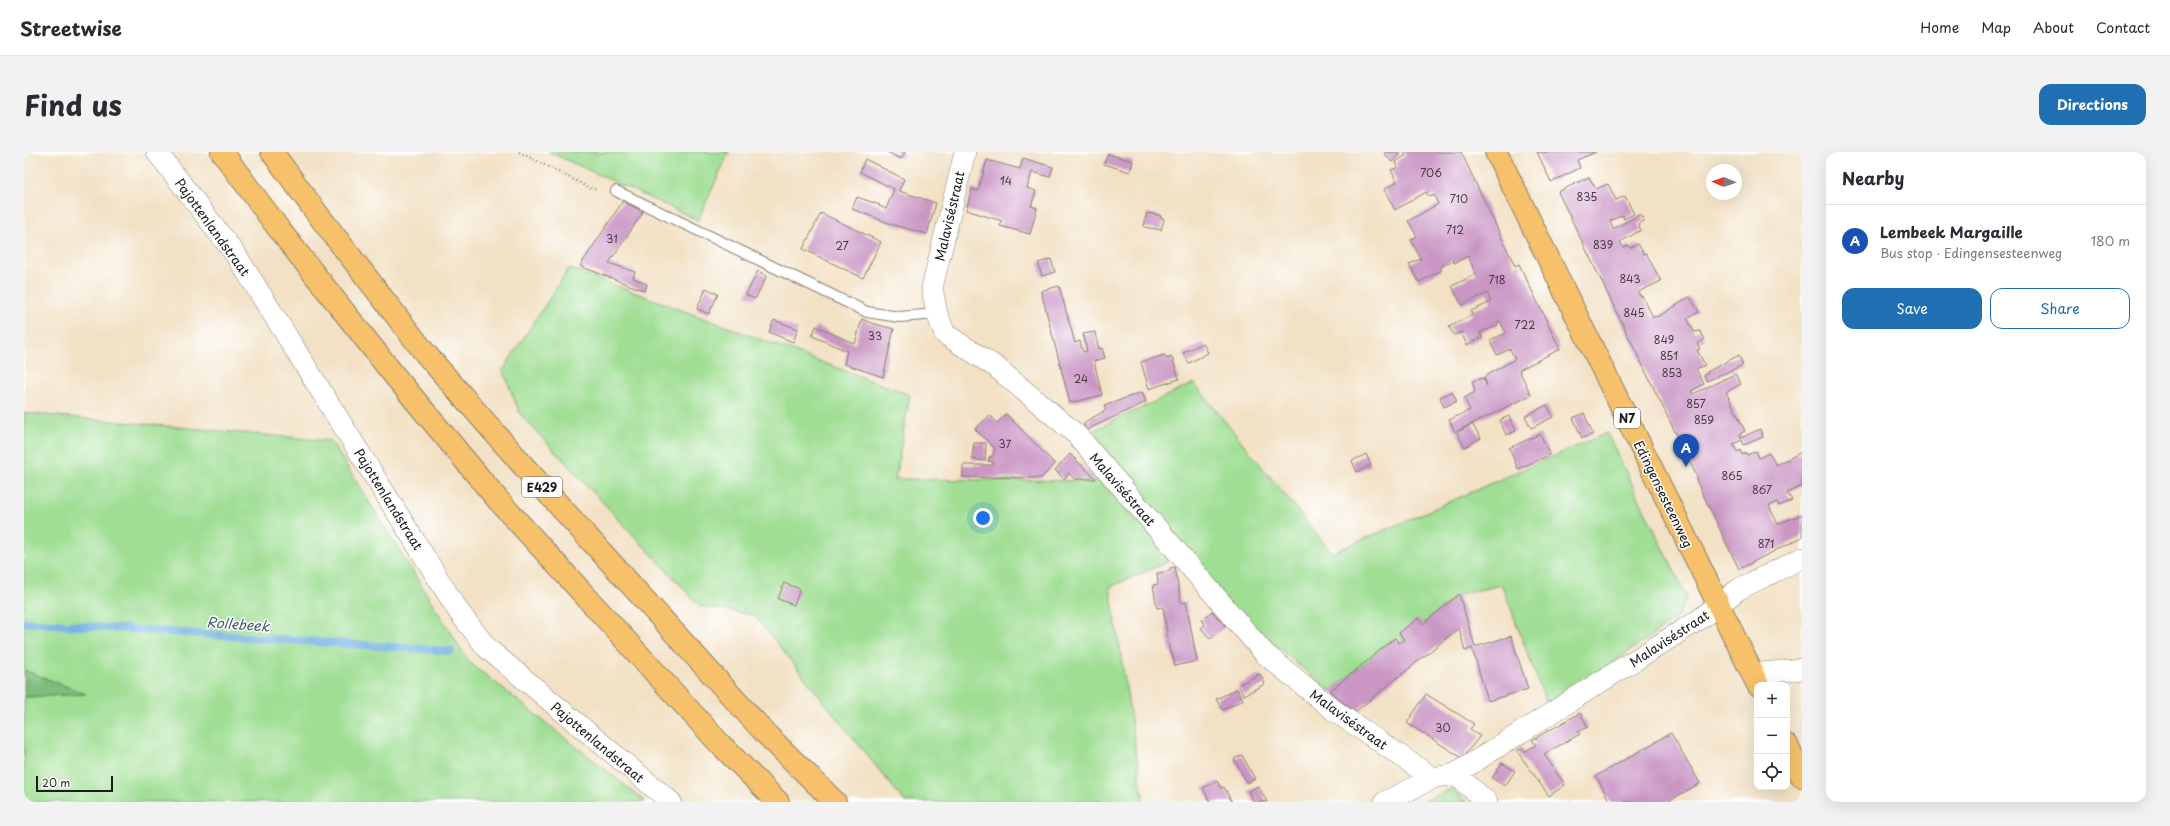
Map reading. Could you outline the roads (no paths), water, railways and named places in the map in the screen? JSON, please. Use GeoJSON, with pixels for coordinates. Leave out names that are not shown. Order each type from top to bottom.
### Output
{"type":"FeatureCollection","features":[{"type":"Feature","properties":{"kind":"main road"},"geometry":{"type":"LineString","coordinates":[[222,152],[281,232],[389,369],[498,500],[720,744],[778,802]]}},
{"type":"Feature","properties":{"kind":"main road","name":"E429"},"geometry":{"type":"LineString","coordinates":[[272,152],[316,212],[425,353],[526,470],[766,734],[835,802]]}},
{"type":"Feature","properties":{"kind":"main road","name":"Edingensesteenweg"},"geometry":{"type":"LineString","coordinates":[[1496,152],[1755,679]]}},
{"type":"Feature","properties":{"kind":"main road"},"geometry":{"type":"LineString","coordinates":[[1790,751],[1802,776]]}},
{"type":"Feature","properties":{"kind":"street","name":"Pajottenlandstraat"},"geometry":{"type":"LineString","coordinates":[[157,152],[238,258],[459,612],[487,648],[671,802]]}},
{"type":"Feature","properties":{"kind":"street","name":"Malaviséstraat"},"geometry":{"type":"LineString","coordinates":[[965,152],[932,288],[937,314],[945,334],[996,367],[1077,436],[1265,654],[1336,712],[1433,778]]}},
{"type":"Feature","properties":{"kind":"street","name":"Malaviséstraat"},"geometry":{"type":"LineString","coordinates":[[1384,802],[1433,778],[1455,774],[1700,619],[1739,589],[1802,558]]}},
{"type":"Feature","properties":{"kind":"street"},"geometry":{"type":"LineString","coordinates":[[1755,679],[1802,668]]}},
{"type":"Feature","properties":{"kind":"street"},"geometry":{"type":"LineString","coordinates":[[1455,774],[1487,802]]}},
{"type":"Feature","properties":{"kind":"lane"},"geometry":{"type":"LineString","coordinates":[[616,191],[867,312],[899,317],[937,314]]}},
{"type":"Feature","properties":{"kind":"waterway","name":"Rollebeek"},"geometry":{"type":"LineString","coordinates":[[24,622],[451,651]]}},
{"type":"Feature","properties":{"kind":"place","name":"Lembeek Margaille"},"geometry":{"type":"Point","coordinates":[1686,467]}}]}
